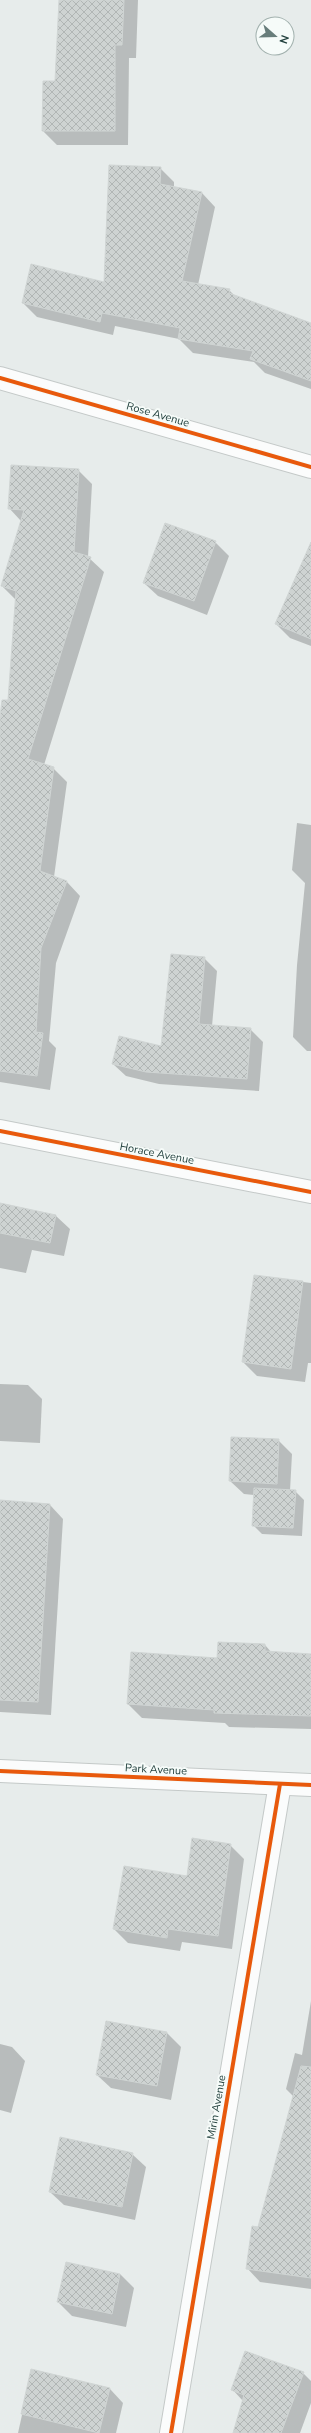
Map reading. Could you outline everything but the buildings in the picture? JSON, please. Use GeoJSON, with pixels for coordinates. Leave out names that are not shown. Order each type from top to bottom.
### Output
{"type":"FeatureCollection","features":[{"type":"Feature","properties":{"kind":"street","name":"Rose Avenue"},"geometry":{"type":"LineString","coordinates":[[0,378],[311,467]]}},
{"type":"Feature","properties":{"kind":"street","name":"Horace Avenue"},"geometry":{"type":"LineString","coordinates":[[0,1131],[311,1192]]}},
{"type":"Feature","properties":{"kind":"street","name":"Park Avenue"},"geometry":{"type":"LineString","coordinates":[[0,1771],[311,1785]]}},
{"type":"Feature","properties":{"kind":"street","name":"Mirin Avenue"},"geometry":{"type":"LineString","coordinates":[[170,2433],[280,1784]]}},
{"type":"Feature","properties":{"kind":"cycle path"},"geometry":{"type":"LineString","coordinates":[[0,378],[311,467]]}},
{"type":"Feature","properties":{"kind":"cycle path"},"geometry":{"type":"LineString","coordinates":[[0,1131],[311,1192]]}},
{"type":"Feature","properties":{"kind":"cycle path"},"geometry":{"type":"LineString","coordinates":[[0,1771],[311,1785]]}},
{"type":"Feature","properties":{"kind":"cycle path"},"geometry":{"type":"LineString","coordinates":[[171,2433],[280,1784]]}}]}
